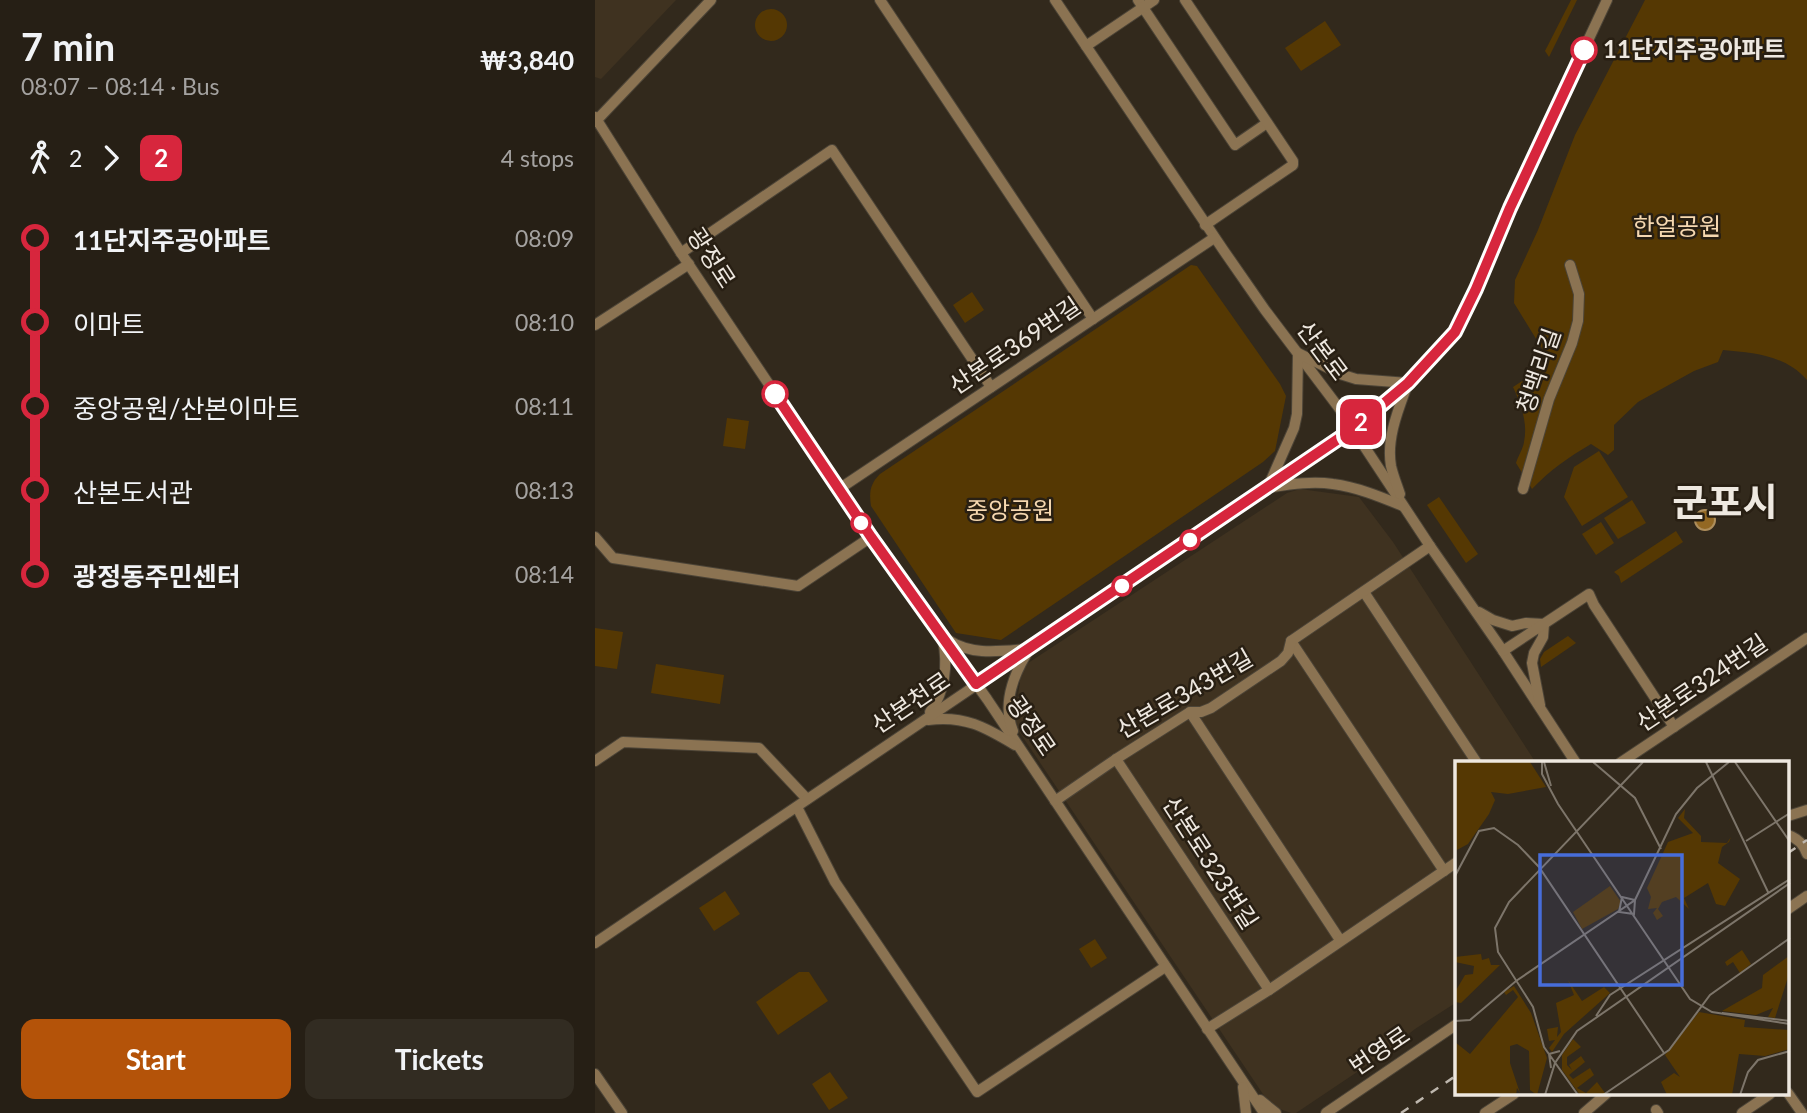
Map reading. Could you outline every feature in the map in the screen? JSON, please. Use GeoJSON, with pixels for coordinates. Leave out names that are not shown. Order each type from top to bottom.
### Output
{"type":"FeatureCollection","features":[{"type":"Feature","properties":{"kind":"street"},"geometry":{"type":"LineString","coordinates":[[596,120],[711,0]]}},
{"type":"Feature","properties":{"kind":"street"},"geometry":{"type":"LineString","coordinates":[[880,0],[1093,318]]}},
{"type":"Feature","properties":{"kind":"street","name":"산본로"},"geometry":{"type":"LineString","coordinates":[[1055,0],[1214,238],[1339,408],[1575,761]]}},
{"type":"Feature","properties":{"kind":"street"},"geometry":{"type":"LineString","coordinates":[[1086,46],[1141,4],[1154,0]]}},
{"type":"Feature","properties":{"kind":"street"},"geometry":{"type":"LineString","coordinates":[[1185,0],[1293,161],[1293,165],[1205,225]]}},
{"type":"Feature","properties":{"kind":"street","name":"산본천로"},"geometry":{"type":"LineString","coordinates":[[595,943],[1353,429],[1408,383],[1447,343],[1460,323],[1510,208],[1607,0]]}},
{"type":"Feature","properties":{"kind":"street"},"geometry":{"type":"LineString","coordinates":[[1141,4],[1235,145],[1267,123]]}},
{"type":"Feature","properties":{"kind":"street","name":"광정로"},"geometry":{"type":"LineString","coordinates":[[596,120],[681,253],[871,537],[1019,747],[1264,1113]]}},
{"type":"Feature","properties":{"kind":"street"},"geometry":{"type":"LineString","coordinates":[[681,253],[832,150],[991,387]]}},
{"type":"Feature","properties":{"kind":"street","name":"산본로369번길"},"geometry":{"type":"LineString","coordinates":[[839,489],[1214,238]]}},
{"type":"Feature","properties":{"kind":"street"},"geometry":{"type":"LineString","coordinates":[[595,325],[689,264]]}},
{"type":"Feature","properties":{"kind":"street","name":"청백리길"},"geometry":{"type":"LineString","coordinates":[[1523,489],[1549,399],[1579,321],[1579,294],[1570,265]]}},
{"type":"Feature","properties":{"kind":"street"},"geometry":{"type":"LineString","coordinates":[[1268,487],[1294,428],[1297,414],[1298,353],[1356,379],[1408,383],[1393,425],[1390,464],[1403,506]]}},
{"type":"Feature","properties":{"kind":"street"},"geometry":{"type":"LineString","coordinates":[[1268,487],[1301,483],[1333,484],[1368,492],[1403,506]]}},
{"type":"Feature","properties":{"kind":"street"},"geometry":{"type":"LineString","coordinates":[[595,537],[613,558],[798,586],[871,537]]}},
{"type":"Feature","properties":{"kind":"street","name":"산본로343번길"},"geometry":{"type":"LineString","coordinates":[[1055,801],[1190,712],[1211,708],[1281,662],[1288,653],[1291,641],[1430,546]]}},
{"type":"Feature","properties":{"kind":"street"},"geometry":{"type":"LineString","coordinates":[[1364,592],[1476,761]]}},
{"type":"Feature","properties":{"kind":"street"},"geometry":{"type":"LineString","coordinates":[[1503,651],[1590,594],[1594,606],[1674,727]]}},
{"type":"Feature","properties":{"kind":"street"},"geometry":{"type":"LineString","coordinates":[[1475,610],[1512,626],[1526,623],[1544,624]]}},
{"type":"Feature","properties":{"kind":"street"},"geometry":{"type":"LineString","coordinates":[[1541,709],[1532,663],[1534,653],[1543,638],[1544,624]]}},
{"type":"Feature","properties":{"kind":"street"},"geometry":{"type":"LineString","coordinates":[[943,636],[957,646],[982,652],[1029,649]]}},
{"type":"Feature","properties":{"kind":"street"},"geometry":{"type":"LineString","coordinates":[[924,720],[936,704],[943,688],[946,653],[943,636]]}},
{"type":"Feature","properties":{"kind":"street","name":"산본로324번길"},"geometry":{"type":"LineString","coordinates":[[1623,761],[1807,638]]}},
{"type":"Feature","properties":{"kind":"street"},"geometry":{"type":"LineString","coordinates":[[1291,641],[1444,871]]}},
{"type":"Feature","properties":{"kind":"street"},"geometry":{"type":"LineString","coordinates":[[1019,747],[1008,720],[1009,697],[1016,670],[1029,649]]}},
{"type":"Feature","properties":{"kind":"street"},"geometry":{"type":"LineString","coordinates":[[1190,712],[1340,940]]}},
{"type":"Feature","properties":{"kind":"street"},"geometry":{"type":"LineString","coordinates":[[924,720],[946,718],[974,723],[1019,747]]}},
{"type":"Feature","properties":{"kind":"street"},"geometry":{"type":"LineString","coordinates":[[595,761],[623,742],[759,748],[807,799]]}},
{"type":"Feature","properties":{"kind":"street","name":"산본로323번길"},"geometry":{"type":"LineString","coordinates":[[1116,759],[1269,990]]}},
{"type":"Feature","properties":{"kind":"street"},"geometry":{"type":"LineString","coordinates":[[797,807],[835,881],[977,1092],[1165,967]]}},
{"type":"Feature","properties":{"kind":"street"},"geometry":{"type":"LineString","coordinates":[[1790,815],[1807,810]]}},
{"type":"Feature","properties":{"kind":"street"},"geometry":{"type":"LineString","coordinates":[[1790,836],[1805,847],[1807,854]]}},
{"type":"Feature","properties":{"kind":"street"},"geometry":{"type":"LineString","coordinates":[[1207,1029],[1455,863]]}},
{"type":"Feature","properties":{"kind":"street"},"geometry":{"type":"LineString","coordinates":[[1790,908],[1807,895]]}},
{"type":"Feature","properties":{"kind":"street","name":"번영로"},"geometry":{"type":"LineString","coordinates":[[1326,1112],[1455,1025]]}},
{"type":"Feature","properties":{"kind":"street"},"geometry":{"type":"LineString","coordinates":[[595,1074],[622,1113]]}},
{"type":"Feature","properties":{"kind":"street"},"geometry":{"type":"LineString","coordinates":[[1242,1083],[1246,1113]]}},
{"type":"Feature","properties":{"kind":"street"},"geometry":{"type":"LineString","coordinates":[[1242,1083],[1276,1113]]}},
{"type":"Feature","properties":{"kind":"street"},"geometry":{"type":"LineString","coordinates":[[1485,1113],[1511,1096]]}},
{"type":"Feature","properties":{"kind":"street"},"geometry":{"type":"LineString","coordinates":[[1584,1113],[1604,1096]]}},
{"type":"Feature","properties":{"kind":"street"},"geometry":{"type":"LineString","coordinates":[[1742,1113],[1767,1096]]}},
{"type":"Feature","properties":{"kind":"street"},"geometry":{"type":"LineString","coordinates":[[1790,1096],[1802,1113]]}},
{"type":"Feature","properties":{"kind":"shaded area"},"geometry":{"type":"Polygon","coordinates":[[[595,0],[676,0],[601,79],[595,77],[595,0]]]}},
{"type":"Feature","properties":{"kind":"shaded area"},"geometry":{"type":"Polygon","coordinates":[[[1300,489],[1359,497],[1393,542],[1535,761],[1455,761],[1455,1003],[1296,1113],[1271,1106],[1014,724],[1022,667],[1287,493],[1300,489]]]}},
{"type":"Feature","properties":{"kind":"shaded area"},"geometry":{"type":"Polygon","coordinates":[[[1701,510],[1709,510],[1715,520],[1709,530],[1701,530],[1695,524],[1695,516],[1701,510]]]}},
{"type":"Feature","properties":{"kind":"green space"},"geometry":{"type":"Polygon","coordinates":[[[1571,0],[1577,0],[1549,57],[1545,51],[1571,0]]]}},
{"type":"Feature","properties":{"kind":"green space","name":"한얼공원"},"geometry":{"type":"Polygon","coordinates":[[[1645,0],[1807,0],[1807,380],[1779,360],[1758,354],[1723,350],[1718,362],[1694,371],[1638,402],[1614,425],[1614,450],[1608,455],[1591,444],[1560,464],[1532,489],[1516,463],[1523,445],[1525,428],[1513,387],[1533,374],[1546,355],[1514,303],[1515,280],[1538,230],[1575,135],[1645,0]]]}},
{"type":"Feature","properties":{"kind":"green space"},"geometry":{"type":"Polygon","coordinates":[[[771,9],[783,13],[787,25],[783,37],[771,41],[759,37],[755,25],[759,13],[771,9]]]}},
{"type":"Feature","properties":{"kind":"green space"},"geometry":{"type":"Polygon","coordinates":[[[1325,21],[1341,45],[1301,71],[1285,48],[1325,21]]]}},
{"type":"Feature","properties":{"kind":"green space","name":"중앙공원"},"geometry":{"type":"Polygon","coordinates":[[[1191,265],[1197,266],[1286,396],[1275,451],[1263,462],[1001,640],[956,633],[871,506],[870,492],[874,481],[880,474],[1191,265]]]}},
{"type":"Feature","properties":{"kind":"green space"},"geometry":{"type":"Polygon","coordinates":[[[972,292],[984,310],[965,323],[953,305],[972,292]]]}},
{"type":"Feature","properties":{"kind":"green space"},"geometry":{"type":"Polygon","coordinates":[[[727,418],[749,421],[745,449],[723,446],[727,418]]]}},
{"type":"Feature","properties":{"kind":"green space"},"geometry":{"type":"Polygon","coordinates":[[[1599,451],[1628,497],[1582,526],[1564,497],[1574,467],[1599,451]]]}},
{"type":"Feature","properties":{"kind":"green space"},"geometry":{"type":"Polygon","coordinates":[[[1439,497],[1478,554],[1466,563],[1427,505],[1439,497]]]}},
{"type":"Feature","properties":{"kind":"green space"},"geometry":{"type":"Polygon","coordinates":[[[1632,500],[1646,523],[1618,539],[1604,518],[1632,500]]]}},
{"type":"Feature","properties":{"kind":"green space"},"geometry":{"type":"Polygon","coordinates":[[[1601,522],[1614,543],[1596,555],[1582,534],[1601,522]]]}},
{"type":"Feature","properties":{"kind":"green space"},"geometry":{"type":"Polygon","coordinates":[[[1676,531],[1683,542],[1621,583],[1614,572],[1676,531]]]}},
{"type":"Feature","properties":{"kind":"green space"},"geometry":{"type":"Polygon","coordinates":[[[595,628],[623,632],[617,669],[595,666],[595,628]]]}},
{"type":"Feature","properties":{"kind":"green space"},"geometry":{"type":"Polygon","coordinates":[[[1568,636],[1576,643],[1541,667],[1540,659],[1544,652],[1568,636]]]}},
{"type":"Feature","properties":{"kind":"green space"},"geometry":{"type":"Polygon","coordinates":[[[656,664],[724,675],[720,704],[651,693],[656,664]]]}},
{"type":"Feature","properties":{"kind":"green space"},"geometry":{"type":"Polygon","coordinates":[[[725,891],[740,914],[714,931],[699,908],[725,891]]]}},
{"type":"Feature","properties":{"kind":"green space"},"geometry":{"type":"Polygon","coordinates":[[[1095,939],[1107,958],[1091,968],[1079,949],[1095,939]]]}},
{"type":"Feature","properties":{"kind":"green space"},"geometry":{"type":"Polygon","coordinates":[[[799,972],[809,972],[828,1001],[778,1035],[756,1002],[799,972]]]}},
{"type":"Feature","properties":{"kind":"green space"},"geometry":{"type":"Polygon","coordinates":[[[830,1072],[848,1098],[829,1110],[812,1084],[830,1072]]]}},
{"type":"Feature","properties":{"kind":"railway"},"geometry":{"type":"LineString","coordinates":[[1790,852],[1807,840]]}},
{"type":"Feature","properties":{"kind":"railway"},"geometry":{"type":"LineString","coordinates":[[1401,1113],[1455,1076]]}},
{"type":"Feature","properties":{"kind":"bus line","name":"2"},"geometry":{"type":"LineString","coordinates":[[775,394],[871,537],[976,684],[1353,429],[1397,393],[1447,343],[1476,289],[1510,208],[1584,50]]}},
{"type":"Feature","properties":{"kind":"place","name":"11단지주공아파트"},"geometry":{"type":"Point","coordinates":[1584,50]}},
{"type":"Feature","properties":{"kind":"district","name":"군포시"},"geometry":{"type":"Point","coordinates":[1725,503]}}]}
